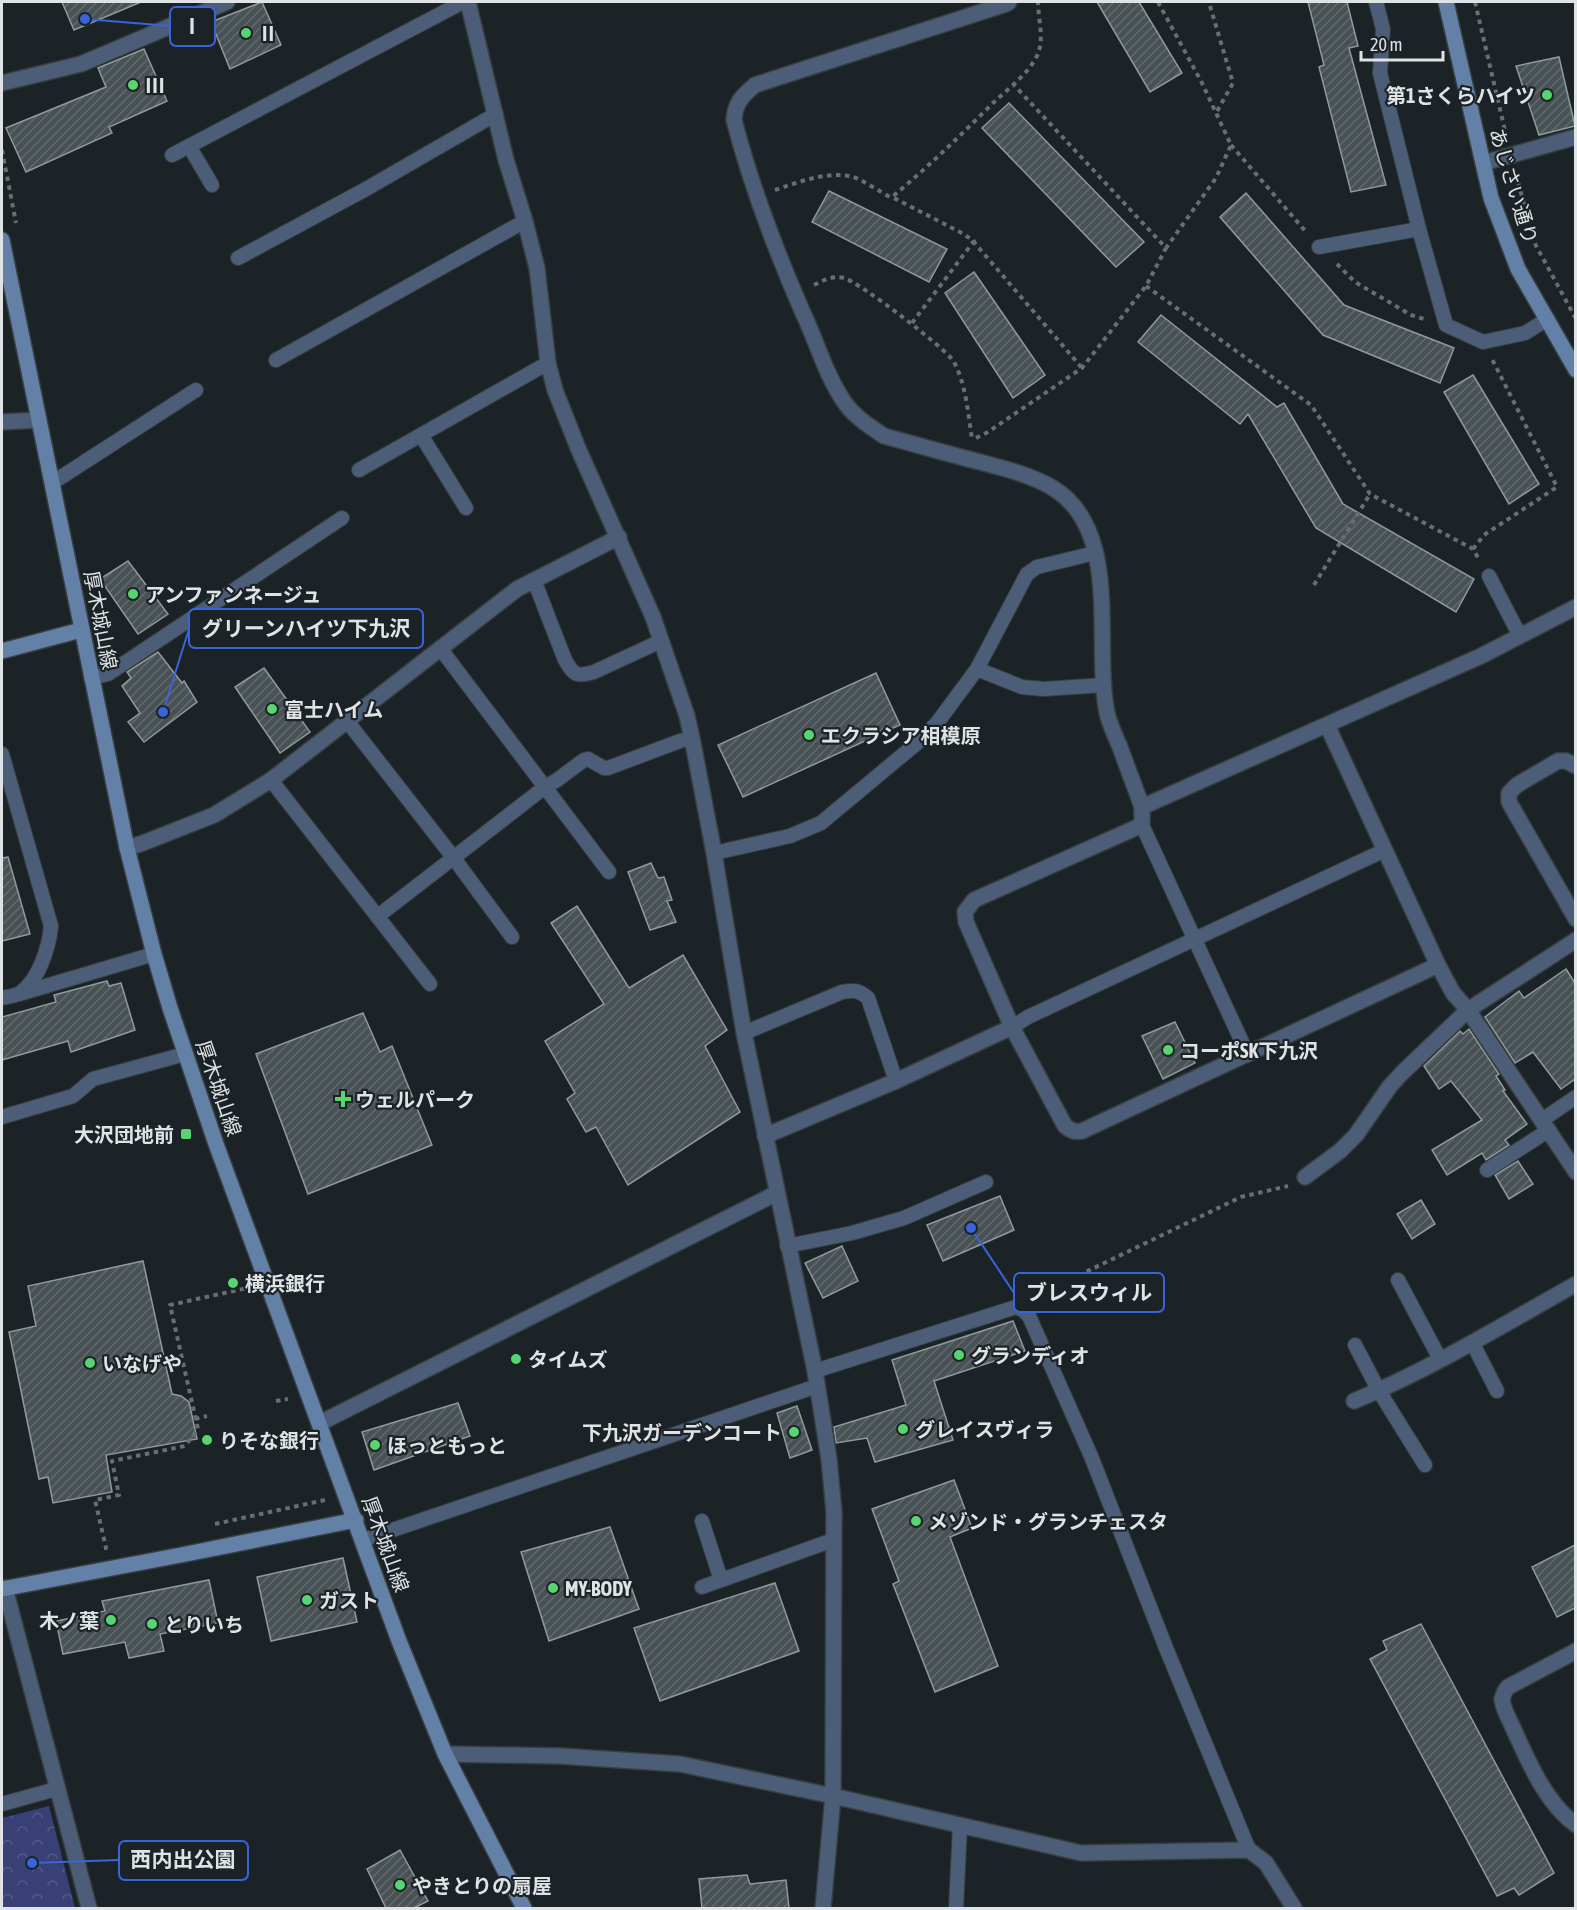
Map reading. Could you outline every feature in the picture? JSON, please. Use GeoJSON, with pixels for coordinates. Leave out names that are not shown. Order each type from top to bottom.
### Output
{"type":"FeatureCollection","features":[{"type":"Feature","properties":{"kind":"main road","name":"あじさい通り"},"geometry":{"type":"LineString","coordinates":[[1446,2],[1491,198],[1518,269],[1575,370]]}},
{"type":"Feature","properties":{"kind":"main road","name":"厚木城山線"},"geometry":{"type":"LineString","coordinates":[[2,240],[127,848],[154,954],[185,1054],[399,1641],[445,1754],[520,1907]]}},
{"type":"Feature","properties":{"kind":"main road"},"geometry":{"type":"LineString","coordinates":[[2,651],[81,630]]}},
{"type":"Feature","properties":{"kind":"main road"},"geometry":{"type":"LineString","coordinates":[[3,1589],[356,1520]]}},
{"type":"Feature","properties":{"kind":"street"},"geometry":{"type":"LineString","coordinates":[[468,2],[506,160],[537,268],[548,363],[555,390],[661,641],[692,738],[744,1033],[816,1378],[829,1459],[834,1512],[833,1796],[823,1908]]}},
{"type":"Feature","properties":{"kind":"street"},"geometry":{"type":"LineString","coordinates":[[1009,2],[755,85],[738,101],[734,120],[757,195],[795,295],[829,377],[844,402],[867,425],[884,436],[1019,473],[1055,489],[1068,501],[1087,526],[1099,576],[1104,686],[1109,719],[1142,807],[1142,825],[974,900],[964,912],[966,922],[1012,1027],[1065,1126],[1076,1132],[1248,1055],[1438,965]]}},
{"type":"Feature","properties":{"kind":"street"},"geometry":{"type":"LineString","coordinates":[[2,83],[81,64],[217,4]]}},
{"type":"Feature","properties":{"kind":"street"},"geometry":{"type":"LineString","coordinates":[[1483,163],[1575,137]]}},
{"type":"Feature","properties":{"kind":"street"},"geometry":{"type":"LineString","coordinates":[[2,422],[38,420]]}},
{"type":"Feature","properties":{"kind":"street"},"geometry":{"type":"LineString","coordinates":[[127,848],[214,815],[271,780],[517,589],[619,537]]}},
{"type":"Feature","properties":{"kind":"street"},"geometry":{"type":"LineString","coordinates":[[1142,807],[1481,656],[1575,607]]}},
{"type":"Feature","properties":{"kind":"street"},"geometry":{"type":"LineString","coordinates":[[1327,725],[1453,993],[1468,1010],[1575,1172]]}},
{"type":"Feature","properties":{"kind":"street"},"geometry":{"type":"LineString","coordinates":[[1575,766],[1566,761],[1558,761],[1516,785],[1509,793],[1509,802],[1575,920]]}},
{"type":"Feature","properties":{"kind":"street"},"geometry":{"type":"LineString","coordinates":[[1305,1177],[1340,1151],[1356,1135],[1385,1093],[1403,1072],[1468,1010],[1575,940]]}},
{"type":"Feature","properties":{"kind":"street"},"geometry":{"type":"LineString","coordinates":[[765,1136],[896,1081],[1012,1027]]}},
{"type":"Feature","properties":{"kind":"street"},"geometry":{"type":"LineString","coordinates":[[320,1423],[777,1192]]}},
{"type":"Feature","properties":{"kind":"street"},"geometry":{"type":"LineString","coordinates":[[1354,1401],[1379,1391],[1473,1342],[1575,1284]]}},
{"type":"Feature","properties":{"kind":"street"},"geometry":{"type":"LineString","coordinates":[[3,1589],[89,1908]]}},
{"type":"Feature","properties":{"kind":"street"},"geometry":{"type":"LineString","coordinates":[[1575,1651],[1508,1687],[1502,1699],[1539,1782],[1559,1809],[1575,1825]]}},
{"type":"Feature","properties":{"kind":"street"},"geometry":{"type":"LineString","coordinates":[[445,1754],[560,1756],[680,1764],[833,1796],[1081,1853],[1249,1850],[1266,1863],[1294,1908]]}},
{"type":"Feature","properties":{"kind":"lane"},"geometry":{"type":"LineString","coordinates":[[172,155],[463,2]]}},
{"type":"Feature","properties":{"kind":"lane"},"geometry":{"type":"LineString","coordinates":[[1376,2],[1383,29],[1380,73],[1446,325],[1483,342],[1525,333],[1546,320]]}},
{"type":"Feature","properties":{"kind":"lane"},"geometry":{"type":"LineString","coordinates":[[238,258],[366,189],[496,114]]}},
{"type":"Feature","properties":{"kind":"lane"},"geometry":{"type":"LineString","coordinates":[[189,146],[212,185]]}},
{"type":"Feature","properties":{"kind":"lane"},"geometry":{"type":"LineString","coordinates":[[276,360],[525,221]]}},
{"type":"Feature","properties":{"kind":"lane"},"geometry":{"type":"LineString","coordinates":[[1319,247],[1419,229]]}},
{"type":"Feature","properties":{"kind":"lane"},"geometry":{"type":"LineString","coordinates":[[359,470],[548,363]]}},
{"type":"Feature","properties":{"kind":"lane"},"geometry":{"type":"LineString","coordinates":[[52,483],[196,390]]}},
{"type":"Feature","properties":{"kind":"lane"},"geometry":{"type":"LineString","coordinates":[[421,435],[466,508]]}},
{"type":"Feature","properties":{"kind":"lane"},"geometry":{"type":"LineString","coordinates":[[91,678],[108,674],[342,518]]}},
{"type":"Feature","properties":{"kind":"lane"},"geometry":{"type":"LineString","coordinates":[[714,853],[790,836],[820,823],[917,743],[937,723],[977,669],[1027,574],[1037,567],[1095,553]]}},
{"type":"Feature","properties":{"kind":"lane"},"geometry":{"type":"LineString","coordinates":[[1489,576],[1520,636]]}},
{"type":"Feature","properties":{"kind":"lane"},"geometry":{"type":"LineString","coordinates":[[534,580],[565,660],[576,674],[594,672],[661,641]]}},
{"type":"Feature","properties":{"kind":"lane"},"geometry":{"type":"LineString","coordinates":[[440,648],[609,872]]}},
{"type":"Feature","properties":{"kind":"lane"},"geometry":{"type":"LineString","coordinates":[[977,669],[1022,687],[1044,689],[1104,686]]}},
{"type":"Feature","properties":{"kind":"lane"},"geometry":{"type":"LineString","coordinates":[[347,721],[512,937]]}},
{"type":"Feature","properties":{"kind":"lane"},"geometry":{"type":"LineString","coordinates":[[378,916],[545,787],[584,760],[588,759],[608,768],[692,738]]}},
{"type":"Feature","properties":{"kind":"lane"},"geometry":{"type":"LineString","coordinates":[[2,754],[51,926],[50,943],[42,963],[19,994]]}},
{"type":"Feature","properties":{"kind":"lane"},"geometry":{"type":"LineString","coordinates":[[271,780],[430,984]]}},
{"type":"Feature","properties":{"kind":"lane"},"geometry":{"type":"LineString","coordinates":[[1142,825],[1248,1055]]}},
{"type":"Feature","properties":{"kind":"lane"},"geometry":{"type":"LineString","coordinates":[[1012,1027],[1028,1017],[1385,850]]}},
{"type":"Feature","properties":{"kind":"lane"},"geometry":{"type":"LineString","coordinates":[[2,998],[154,954]]}},
{"type":"Feature","properties":{"kind":"lane"},"geometry":{"type":"LineString","coordinates":[[744,1033],[842,992],[853,990],[861,992],[867,998],[896,1081]]}},
{"type":"Feature","properties":{"kind":"lane"},"geometry":{"type":"LineString","coordinates":[[2,1117],[73,1096],[93,1079],[185,1054]]}},
{"type":"Feature","properties":{"kind":"lane"},"geometry":{"type":"LineString","coordinates":[[1487,1170],[1545,1125],[1575,1098]]}},
{"type":"Feature","properties":{"kind":"lane"},"geometry":{"type":"LineString","coordinates":[[788,1246],[852,1233],[903,1218],[986,1182]]}},
{"type":"Feature","properties":{"kind":"lane"},"geometry":{"type":"LineString","coordinates":[[1398,1280],[1440,1359]]}},
{"type":"Feature","properties":{"kind":"lane"},"geometry":{"type":"LineString","coordinates":[[363,1540],[1016,1307],[1029,1316],[1091,1456],[1166,1648],[1249,1850]]}},
{"type":"Feature","properties":{"kind":"lane"},"geometry":{"type":"LineString","coordinates":[[1473,1342],[1497,1391]]}},
{"type":"Feature","properties":{"kind":"lane"},"geometry":{"type":"LineString","coordinates":[[1354,1345],[1379,1391],[1425,1465]]}},
{"type":"Feature","properties":{"kind":"lane"},"geometry":{"type":"LineString","coordinates":[[702,1521],[721,1580]]}},
{"type":"Feature","properties":{"kind":"lane"},"geometry":{"type":"LineString","coordinates":[[702,1587],[833,1539]]}},
{"type":"Feature","properties":{"kind":"lane"},"geometry":{"type":"LineString","coordinates":[[2,1804],[56,1789]]}},
{"type":"Feature","properties":{"kind":"lane"},"geometry":{"type":"LineString","coordinates":[[956,1908],[960,1826]]}},
{"type":"Feature","properties":{"kind":"path"},"geometry":{"type":"LineString","coordinates":[[891,198],[930,166],[1014,85],[1038,55],[1041,38],[1038,2]]}},
{"type":"Feature","properties":{"kind":"path"},"geometry":{"type":"LineString","coordinates":[[954,455],[1082,368],[1146,286],[1166,248],[1216,178],[1231,145],[1158,2]]}},
{"type":"Feature","properties":{"kind":"path"},"geometry":{"type":"LineString","coordinates":[[1210,6],[1233,83],[1216,113]]}},
{"type":"Feature","properties":{"kind":"path"},"geometry":{"type":"LineString","coordinates":[[1014,85],[1166,248]]}},
{"type":"Feature","properties":{"kind":"path"},"geometry":{"type":"LineString","coordinates":[[2,150],[18,231]]}},
{"type":"Feature","properties":{"kind":"path"},"geometry":{"type":"LineString","coordinates":[[757,195],[812,177],[832,175],[851,177],[938,220],[974,241],[1082,368]]}},
{"type":"Feature","properties":{"kind":"path"},"geometry":{"type":"LineString","coordinates":[[912,323],[974,241]]}},
{"type":"Feature","properties":{"kind":"path"},"geometry":{"type":"LineString","coordinates":[[795,295],[832,276],[846,278],[912,323],[952,359],[961,379],[973,440]]}},
{"type":"Feature","properties":{"kind":"path"},"geometry":{"type":"LineString","coordinates":[[1146,286],[1311,405],[1370,494],[1473,549],[1489,576]]}},
{"type":"Feature","properties":{"kind":"path"},"geometry":{"type":"LineString","coordinates":[[1473,549],[1484,535],[1557,487],[1483,342]]}},
{"type":"Feature","properties":{"kind":"path"},"geometry":{"type":"LineString","coordinates":[[1314,585],[1370,494]]}},
{"type":"Feature","properties":{"kind":"path"},"geometry":{"type":"LineString","coordinates":[[1016,1307],[1241,1197],[1287,1187],[1305,1177]]}},
{"type":"Feature","properties":{"kind":"path"},"geometry":{"type":"LineString","coordinates":[[106,1548],[95,1500],[118,1495],[112,1461],[185,1446],[198,1429],[170,1305],[251,1287]]}},
{"type":"Feature","properties":{"kind":"path"},"geometry":{"type":"LineString","coordinates":[[276,1401],[292,1398]]}},
{"type":"Feature","properties":{"kind":"path"},"geometry":{"type":"LineString","coordinates":[[195,1419],[207,1416]]}},
{"type":"Feature","properties":{"kind":"path"},"geometry":{"type":"LineString","coordinates":[[213,1524],[325,1500]]}},
{"type":"Feature","properties":{"kind":"green space"},"geometry":{"type":"Polygon","coordinates":[[[49,1806],[75,1908],[2,1908],[2,1818],[49,1806]]]}},
{"type":"Feature","properties":{"kind":"building"},"geometry":{"type":"Polygon","coordinates":[[[62,2],[141,2],[74,30],[62,2]]]}},
{"type":"Feature","properties":{"kind":"building","name":"Ⅱ"},"geometry":{"type":"Polygon","coordinates":[[[262,2],[281,45],[230,69],[211,22],[262,2]]]}},
{"type":"Feature","properties":{"kind":"building"},"geometry":{"type":"Polygon","coordinates":[[[1097,2],[1139,2],[1182,73],[1150,92],[1097,2]]]}},
{"type":"Feature","properties":{"kind":"building"},"geometry":{"type":"Polygon","coordinates":[[[1308,2],[1347,2],[1358,46],[1349,48],[1386,185],[1351,192],[1319,67],[1324,65],[1308,2]]]}},
{"type":"Feature","properties":{"kind":"building"},"geometry":{"type":"Polygon","coordinates":[[[144,49],[167,101],[109,127],[112,133],[26,172],[6,128],[106,87],[98,68],[144,49]]]}},
{"type":"Feature","properties":{"kind":"building","name":"第1さくらハイツ"},"geometry":{"type":"Polygon","coordinates":[[[1559,57],[1575,126],[1539,135],[1516,66],[1559,57]]]}},
{"type":"Feature","properties":{"kind":"building"},"geometry":{"type":"Polygon","coordinates":[[[1009,103],[1144,242],[1116,267],[982,128],[1009,103]]]}},
{"type":"Feature","properties":{"kind":"building"},"geometry":{"type":"Polygon","coordinates":[[[829,191],[947,249],[929,282],[812,222],[829,191]]]}},
{"type":"Feature","properties":{"kind":"building"},"geometry":{"type":"Polygon","coordinates":[[[1246,193],[1344,305],[1454,348],[1440,383],[1323,335],[1220,217],[1246,193]]]}},
{"type":"Feature","properties":{"kind":"building"},"geometry":{"type":"Polygon","coordinates":[[[974,272],[1045,375],[1013,398],[945,293],[974,272]]]}},
{"type":"Feature","properties":{"kind":"building"},"geometry":{"type":"Polygon","coordinates":[[[1161,315],[1277,407],[1284,403],[1343,504],[1474,579],[1456,612],[1316,528],[1248,414],[1240,424],[1138,342],[1161,315]]]}},
{"type":"Feature","properties":{"kind":"building"},"geometry":{"type":"Polygon","coordinates":[[[1473,375],[1539,484],[1509,504],[1444,392],[1473,375]]]}},
{"type":"Feature","properties":{"kind":"building"},"geometry":{"type":"Polygon","coordinates":[[[128,561],[168,614],[138,634],[100,579],[128,561]]]}},
{"type":"Feature","properties":{"kind":"building"},"geometry":{"type":"Polygon","coordinates":[[[158,652],[182,683],[184,681],[197,702],[144,742],[128,722],[140,713],[122,686],[131,678],[127,672],[158,652]]]}},
{"type":"Feature","properties":{"kind":"building","name":"富士ハイム"},"geometry":{"type":"Polygon","coordinates":[[[264,668],[310,732],[280,753],[235,687],[264,668]]]}},
{"type":"Feature","properties":{"kind":"building","name":"エクラシア相模原"},"geometry":{"type":"Polygon","coordinates":[[[876,673],[900,725],[743,797],[718,745],[876,673]]]}},
{"type":"Feature","properties":{"kind":"building"},"geometry":{"type":"Polygon","coordinates":[[[8,857],[30,934],[2,941],[2,858],[8,857]]]}},
{"type":"Feature","properties":{"kind":"building"},"geometry":{"type":"Polygon","coordinates":[[[651,863],[658,878],[664,877],[672,900],[667,901],[676,922],[650,930],[628,872],[651,863]]]}},
{"type":"Feature","properties":{"kind":"building"},"geometry":{"type":"Polygon","coordinates":[[[577,906],[629,988],[683,955],[727,1030],[705,1046],[740,1112],[628,1185],[596,1127],[586,1132],[567,1099],[575,1093],[545,1041],[604,1004],[551,923],[577,906]]]}},
{"type":"Feature","properties":{"kind":"building"},"geometry":{"type":"Polygon","coordinates":[[[1566,969],[1575,983],[1575,1079],[1561,1089],[1533,1052],[1515,1063],[1485,1017],[1519,991],[1524,998],[1566,969]]]}},
{"type":"Feature","properties":{"kind":"building"},"geometry":{"type":"Polygon","coordinates":[[[107,981],[109,986],[121,983],[135,1030],[71,1052],[68,1041],[2,1060],[2,1017],[56,1002],[54,995],[107,981]]]}},
{"type":"Feature","properties":{"kind":"building","name":"ウェルパーク"},"geometry":{"type":"Polygon","coordinates":[[[363,1013],[380,1052],[392,1046],[432,1145],[308,1194],[256,1054],[363,1013]]]}},
{"type":"Feature","properties":{"kind":"building","name":"コーポSK下九沢"},"geometry":{"type":"Polygon","coordinates":[[[1175,1022],[1195,1063],[1163,1079],[1142,1036],[1175,1022]]]}},
{"type":"Feature","properties":{"kind":"building"},"geometry":{"type":"Polygon","coordinates":[[[1469,1029],[1499,1074],[1496,1076],[1505,1090],[1503,1091],[1527,1124],[1505,1140],[1509,1145],[1486,1160],[1482,1153],[1447,1175],[1432,1150],[1482,1120],[1451,1081],[1439,1089],[1424,1066],[1460,1031],[1463,1034],[1469,1029]]]}},
{"type":"Feature","properties":{"kind":"building"},"geometry":{"type":"Polygon","coordinates":[[[1518,1161],[1533,1184],[1509,1199],[1495,1175],[1518,1161]]]}},
{"type":"Feature","properties":{"kind":"building"},"geometry":{"type":"Polygon","coordinates":[[[1000,1196],[1014,1230],[943,1261],[927,1225],[1000,1196]]]}},
{"type":"Feature","properties":{"kind":"building"},"geometry":{"type":"Polygon","coordinates":[[[1421,1200],[1435,1224],[1412,1239],[1397,1214],[1421,1200]]]}},
{"type":"Feature","properties":{"kind":"building"},"geometry":{"type":"Polygon","coordinates":[[[842,1246],[858,1281],[823,1298],[805,1263],[842,1246]]]}},
{"type":"Feature","properties":{"kind":"building","name":"いなげや"},"geometry":{"type":"Polygon","coordinates":[[[143,1261],[172,1394],[181,1396],[189,1402],[197,1439],[106,1455],[112,1492],[53,1503],[48,1477],[39,1479],[9,1332],[36,1326],[28,1286],[143,1261]]]}},
{"type":"Feature","properties":{"kind":"building"},"geometry":{"type":"Polygon","coordinates":[[[1013,1321],[1025,1351],[934,1381],[953,1440],[875,1462],[867,1438],[836,1443],[834,1427],[906,1405],[892,1360],[1013,1321]]]}},
{"type":"Feature","properties":{"kind":"building"},"geometry":{"type":"Polygon","coordinates":[[[458,1403],[470,1436],[374,1470],[362,1432],[458,1403]]]}},
{"type":"Feature","properties":{"kind":"building","name":"下九沢ガーデンコート"},"geometry":{"type":"Polygon","coordinates":[[[797,1406],[812,1450],[790,1458],[777,1413],[797,1406]]]}},
{"type":"Feature","properties":{"kind":"building"},"geometry":{"type":"Polygon","coordinates":[[[954,1480],[972,1528],[950,1537],[998,1666],[935,1692],[893,1584],[899,1581],[872,1509],[954,1480]]]}},
{"type":"Feature","properties":{"kind":"building"},"geometry":{"type":"Polygon","coordinates":[[[610,1527],[639,1609],[549,1641],[521,1552],[610,1527]]]}},
{"type":"Feature","properties":{"kind":"building"},"geometry":{"type":"Polygon","coordinates":[[[1575,1545],[1575,1608],[1557,1617],[1532,1567],[1575,1545]]]}},
{"type":"Feature","properties":{"kind":"building","name":"ガスト"},"geometry":{"type":"Polygon","coordinates":[[[343,1558],[357,1622],[271,1641],[257,1577],[343,1558]]]}},
{"type":"Feature","properties":{"kind":"building"},"geometry":{"type":"Polygon","coordinates":[[[209,1580],[218,1623],[160,1634],[164,1651],[129,1658],[125,1642],[63,1654],[56,1621],[105,1611],[102,1601],[209,1580]]]}},
{"type":"Feature","properties":{"kind":"building"},"geometry":{"type":"Polygon","coordinates":[[[775,1583],[799,1651],[660,1701],[634,1628],[775,1583]]]}},
{"type":"Feature","properties":{"kind":"building"},"geometry":{"type":"Polygon","coordinates":[[[1421,1624],[1554,1873],[1519,1895],[1514,1888],[1497,1896],[1370,1659],[1387,1650],[1383,1641],[1421,1624]]]}},
{"type":"Feature","properties":{"kind":"building"},"geometry":{"type":"Polygon","coordinates":[[[400,1850],[428,1901],[414,1908],[386,1908],[367,1869],[400,1850]]]}},
{"type":"Feature","properties":{"kind":"building"},"geometry":{"type":"Polygon","coordinates":[[[747,1875],[750,1884],[786,1880],[789,1908],[702,1908],[699,1879],[747,1875]]]}},
{"type":"Feature","properties":{"kind":"place","name":"Ⅰ"},"geometry":{"type":"Point","coordinates":[85,19]}},
{"type":"Feature","properties":{"kind":"place","name":"Ⅱ"},"geometry":{"type":"Point","coordinates":[246,33]}},
{"type":"Feature","properties":{"kind":"place","name":"Ⅲ"},"geometry":{"type":"Point","coordinates":[133,85]}},
{"type":"Feature","properties":{"kind":"place","name":"第1さくらハイツ"},"geometry":{"type":"Point","coordinates":[1547,95]}},
{"type":"Feature","properties":{"kind":"place","name":"アンファンネージュ"},"geometry":{"type":"Point","coordinates":[133,594]}},
{"type":"Feature","properties":{"kind":"place","name":"富士ハイム"},"geometry":{"type":"Point","coordinates":[272,709]}},
{"type":"Feature","properties":{"kind":"place","name":"グリーンハイツ下九沢"},"geometry":{"type":"Point","coordinates":[163,712]}},
{"type":"Feature","properties":{"kind":"place","name":"エクラシア相模原"},"geometry":{"type":"Point","coordinates":[809,735]}},
{"type":"Feature","properties":{"kind":"place","name":"コーポSK下九沢"},"geometry":{"type":"Point","coordinates":[1168,1050]}},
{"type":"Feature","properties":{"kind":"place","name":"ウェルパーク"},"geometry":{"type":"Point","coordinates":[343,1099]}},
{"type":"Feature","properties":{"kind":"place","name":"大沢団地前"},"geometry":{"type":"Point","coordinates":[186,1134]}},
{"type":"Feature","properties":{"kind":"place","name":"ブレスウィル"},"geometry":{"type":"Point","coordinates":[971,1228]}},
{"type":"Feature","properties":{"kind":"place","name":"横浜銀行"},"geometry":{"type":"Point","coordinates":[233,1283]}},
{"type":"Feature","properties":{"kind":"place","name":"グランディオ"},"geometry":{"type":"Point","coordinates":[959,1355]}},
{"type":"Feature","properties":{"kind":"place","name":"タイムズ"},"geometry":{"type":"Point","coordinates":[516,1359]}},
{"type":"Feature","properties":{"kind":"place","name":"いなげや"},"geometry":{"type":"Point","coordinates":[90,1363]}},
{"type":"Feature","properties":{"kind":"place","name":"グレイスヴィラ"},"geometry":{"type":"Point","coordinates":[903,1429]}},
{"type":"Feature","properties":{"kind":"place","name":"下九沢ガーデンコート"},"geometry":{"type":"Point","coordinates":[794,1432]}},
{"type":"Feature","properties":{"kind":"place","name":"りそな銀行"},"geometry":{"type":"Point","coordinates":[207,1440]}},
{"type":"Feature","properties":{"kind":"place","name":"ほっともっと"},"geometry":{"type":"Point","coordinates":[375,1445]}},
{"type":"Feature","properties":{"kind":"place","name":"メゾンド・グランチェスタ"},"geometry":{"type":"Point","coordinates":[916,1521]}},
{"type":"Feature","properties":{"kind":"place","name":"MY-BODY"},"geometry":{"type":"Point","coordinates":[553,1588]}},
{"type":"Feature","properties":{"kind":"place","name":"ガスト"},"geometry":{"type":"Point","coordinates":[307,1600]}},
{"type":"Feature","properties":{"kind":"place","name":"木ノ葉"},"geometry":{"type":"Point","coordinates":[111,1620]}},
{"type":"Feature","properties":{"kind":"place","name":"とりいち"},"geometry":{"type":"Point","coordinates":[152,1624]}},
{"type":"Feature","properties":{"kind":"place","name":"西内出公園"},"geometry":{"type":"Point","coordinates":[32,1863]}},
{"type":"Feature","properties":{"kind":"place","name":"やきとりの扇屋"},"geometry":{"type":"Point","coordinates":[400,1885]}}]}
